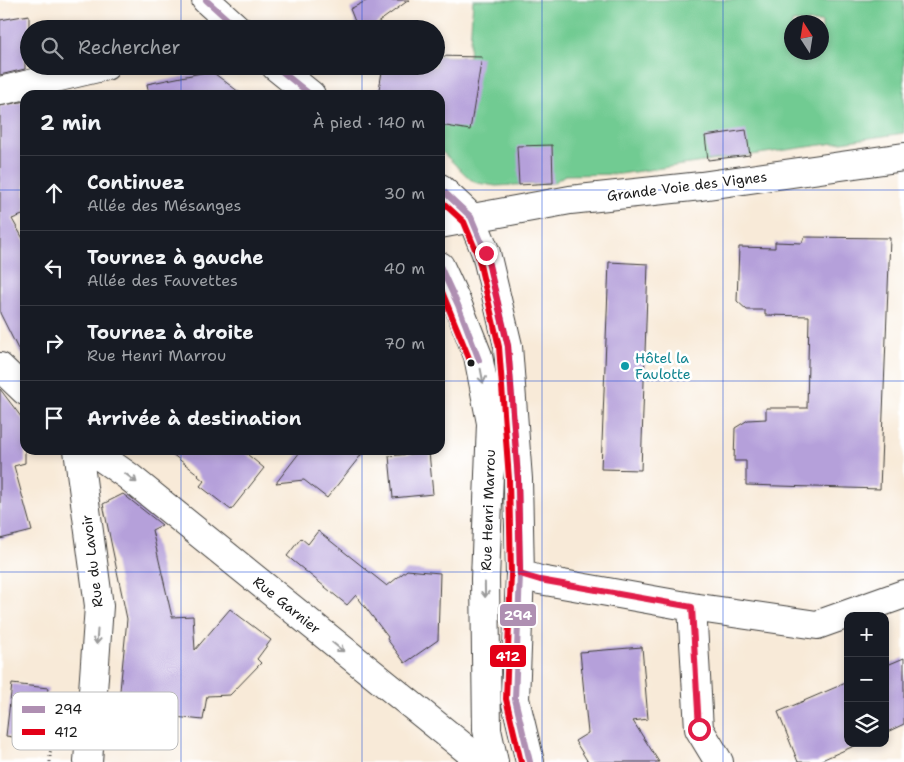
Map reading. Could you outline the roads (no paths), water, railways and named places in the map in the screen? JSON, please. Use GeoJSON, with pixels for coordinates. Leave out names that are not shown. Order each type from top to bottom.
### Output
{"type":"FeatureCollection","features":[{"type":"Feature","properties":{"kind":"street"},"geometry":{"type":"LineString","coordinates":[[206,0],[228,20]]}},
{"type":"Feature","properties":{"kind":"street"},"geometry":{"type":"LineString","coordinates":[[0,91],[68,75]]}},
{"type":"Feature","properties":{"kind":"street"},"geometry":{"type":"LineString","coordinates":[[286,75],[305,90]]}},
{"type":"Feature","properties":{"kind":"street","name":"Grande Voie des Vignes"},"geometry":{"type":"LineString","coordinates":[[445,223],[570,200],[700,186],[904,157]]}},
{"type":"Feature","properties":{"kind":"street","name":"Rue Henri Marrou"},"geometry":{"type":"LineString","coordinates":[[445,193],[471,217],[486,253],[508,346],[518,479],[520,574],[516,699],[530,762]]}},
{"type":"Feature","properties":{"kind":"street","name":"Rue Henri Marrou"},"geometry":{"type":"LineString","coordinates":[[445,277],[478,356],[491,423],[485,579],[487,730],[490,753],[494,762]]}},
{"type":"Feature","properties":{"kind":"street"},"geometry":{"type":"LineString","coordinates":[[0,367],[20,386]]}},
{"type":"Feature","properties":{"kind":"street","name":"Rue du Lavoir"},"geometry":{"type":"LineString","coordinates":[[79,455],[99,606],[93,692]]}},
{"type":"Feature","properties":{"kind":"street","name":"Rue Garnier"},"geometry":{"type":"LineString","coordinates":[[98,455],[128,476],[482,762]]}},
{"type":"Feature","properties":{"kind":"street"},"geometry":{"type":"LineString","coordinates":[[520,574],[540,580],[692,607],[817,625],[904,594]]}},
{"type":"Feature","properties":{"kind":"street"},"geometry":{"type":"LineString","coordinates":[[692,607],[699,729],[719,762]]}},
{"type":"Feature","properties":{"kind":"place","name":"Hôtel la Faulotte"},"geometry":{"type":"Point","coordinates":[625,366]}}]}
